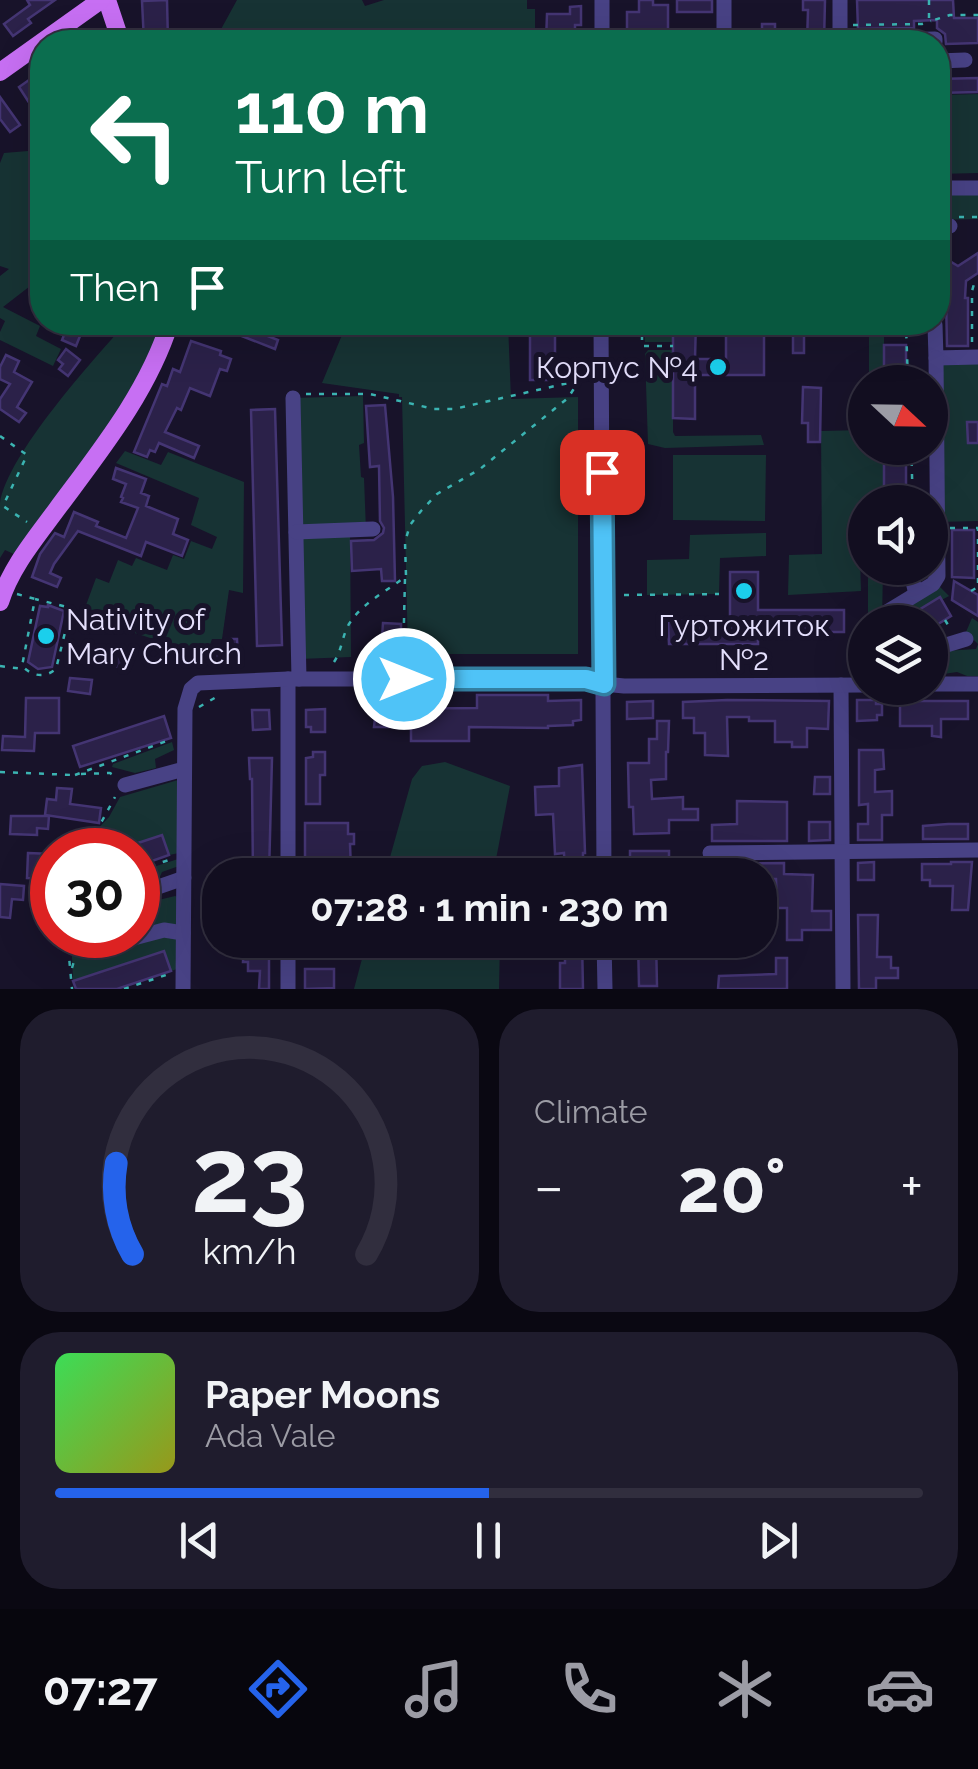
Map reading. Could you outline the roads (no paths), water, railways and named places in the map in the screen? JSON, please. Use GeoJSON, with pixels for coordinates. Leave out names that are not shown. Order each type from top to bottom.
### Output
{"type":"FeatureCollection","features":[{"type":"Feature","properties":{"kind":"main road"},"geometry":{"type":"LineString","coordinates":[[61,30],[104,0],[116,30]]}},
{"type":"Feature","properties":{"kind":"main road"},"geometry":{"type":"LineString","coordinates":[[0,72],[30,51]]}},
{"type":"Feature","properties":{"kind":"main road"},"geometry":{"type":"LineString","coordinates":[[8,598],[12,571],[136,395],[165,335]]}},
{"type":"Feature","properties":{"kind":"street"},"geometry":{"type":"LineString","coordinates":[[602,0],[602,30]]}},
{"type":"Feature","properties":{"kind":"street"},"geometry":{"type":"LineString","coordinates":[[724,0],[724,30]]}},
{"type":"Feature","properties":{"kind":"street"},"geometry":{"type":"LineString","coordinates":[[840,0],[840,30]]}},
{"type":"Feature","properties":{"kind":"street"},"geometry":{"type":"LineString","coordinates":[[950,61],[965,60]]}},
{"type":"Feature","properties":{"kind":"street"},"geometry":{"type":"LineString","coordinates":[[950,188],[978,188]]}},
{"type":"Feature","properties":{"kind":"street"},"geometry":{"type":"LineString","coordinates":[[601,335],[604,858]]}},
{"type":"Feature","properties":{"kind":"street"},"geometry":{"type":"LineString","coordinates":[[935,335],[935,485]]}},
{"type":"Feature","properties":{"kind":"street"},"geometry":{"type":"LineString","coordinates":[[936,358],[975,353]]}},
{"type":"Feature","properties":{"kind":"street"},"geometry":{"type":"LineString","coordinates":[[289,858],[299,396]]}},
{"type":"Feature","properties":{"kind":"street"},"geometry":{"type":"LineString","coordinates":[[296,532],[373,530]]}},
{"type":"Feature","properties":{"kind":"street"},"geometry":{"type":"LineString","coordinates":[[914,585],[916,594]]}},
{"type":"Feature","properties":{"kind":"street"},"geometry":{"type":"LineString","coordinates":[[898,605],[931,585]]}},
{"type":"Feature","properties":{"kind":"street"},"geometry":{"type":"LineString","coordinates":[[948,644],[966,639]]}},
{"type":"Feature","properties":{"kind":"street"},"geometry":{"type":"LineString","coordinates":[[183,989],[184,709],[191,689],[198,683],[294,678],[848,685]]}},
{"type":"Feature","properties":{"kind":"street"},"geometry":{"type":"LineString","coordinates":[[948,684],[978,684]]}},
{"type":"Feature","properties":{"kind":"street"},"geometry":{"type":"LineString","coordinates":[[841,685],[843,989]]}},
{"type":"Feature","properties":{"kind":"street"},"geometry":{"type":"LineString","coordinates":[[119,787],[184,770]]}},
{"type":"Feature","properties":{"kind":"street"},"geometry":{"type":"LineString","coordinates":[[710,852],[978,850]]}},
{"type":"Feature","properties":{"kind":"street"},"geometry":{"type":"LineString","coordinates":[[160,886],[184,878]]}},
{"type":"Feature","properties":{"kind":"street"},"geometry":{"type":"LineString","coordinates":[[160,931],[184,933]]}},
{"type":"Feature","properties":{"kind":"street"},"geometry":{"type":"LineString","coordinates":[[288,958],[288,989]]}},
{"type":"Feature","properties":{"kind":"street"},"geometry":{"type":"LineString","coordinates":[[604,958],[605,989]]}},
{"type":"Feature","properties":{"kind":"place","name":"Корпус №4"},"geometry":{"type":"Point","coordinates":[718,367]}},
{"type":"Feature","properties":{"kind":"place","name":"Гуртожиток №2"},"geometry":{"type":"Point","coordinates":[744,591]}},
{"type":"Feature","properties":{"kind":"place","name":"Nativity of Mary Church"},"geometry":{"type":"Point","coordinates":[46,636]}}]}
